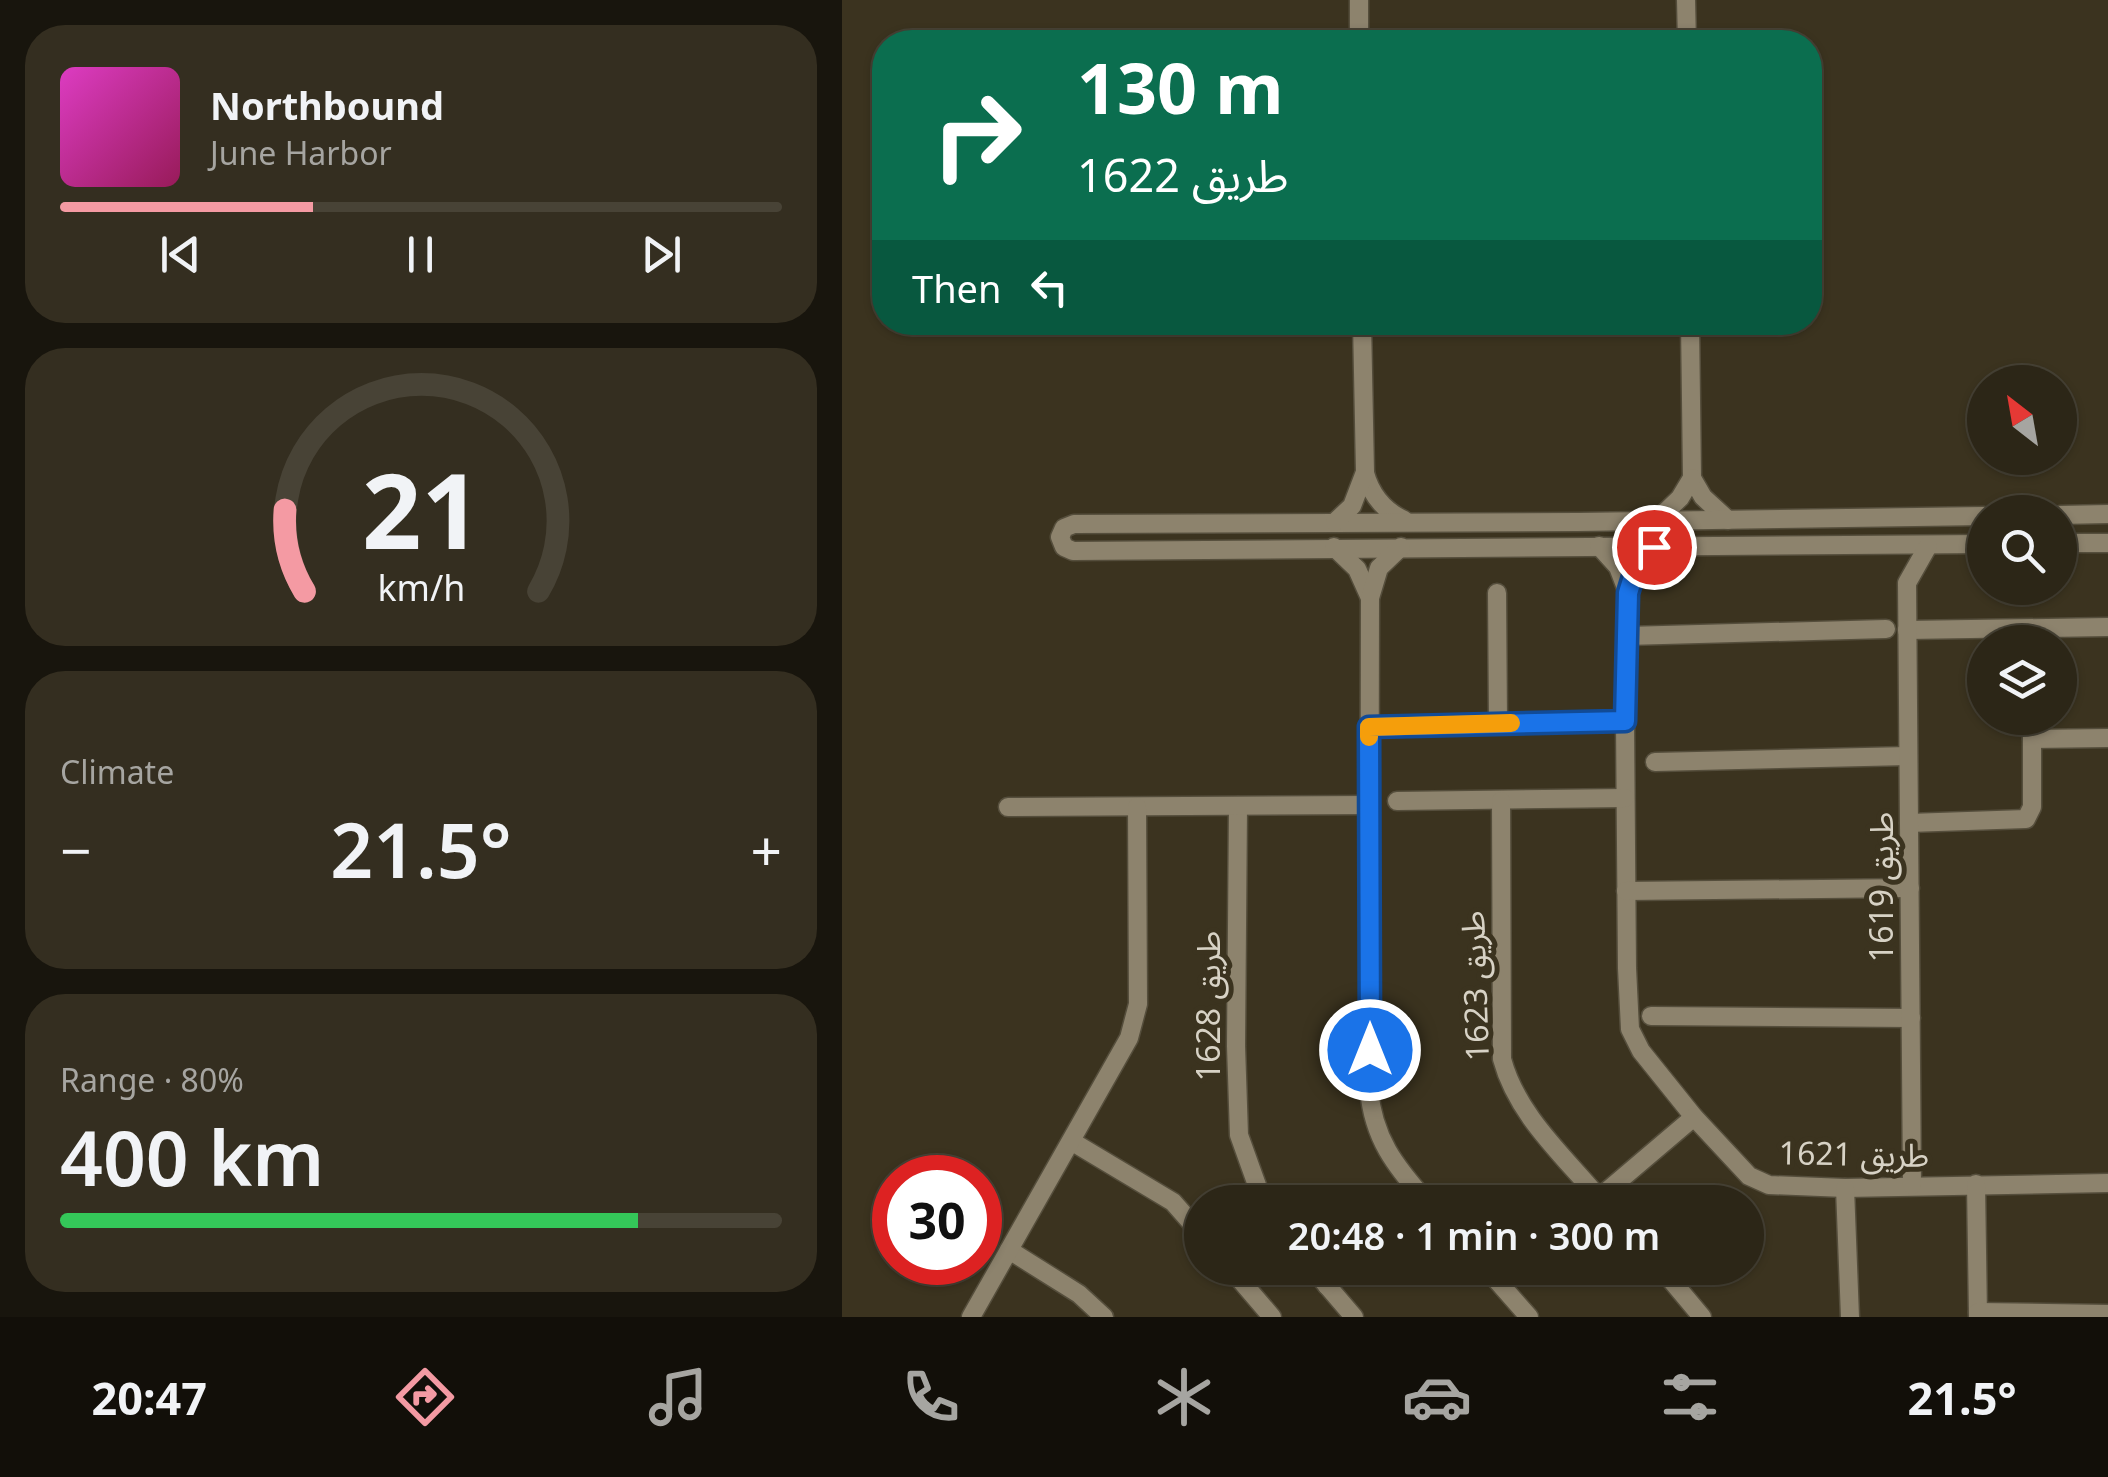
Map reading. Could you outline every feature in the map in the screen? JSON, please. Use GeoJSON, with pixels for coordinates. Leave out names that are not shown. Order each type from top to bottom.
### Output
{"type":"FeatureCollection","features":[{"type":"Feature","properties":{"kind":"street"},"geometry":{"type":"LineString","coordinates":[[1359,30],[1360,0]]}},
{"type":"Feature","properties":{"kind":"street"},"geometry":{"type":"LineString","coordinates":[[1686,0],[1687,30]]}},
{"type":"Feature","properties":{"kind":"street"},"geometry":{"type":"LineString","coordinates":[[1362,335],[1368,485],[1383,507],[1406,521]]}},
{"type":"Feature","properties":{"kind":"street"},"geometry":{"type":"LineString","coordinates":[[1690,335],[1692,478],[1710,506],[1728,520]]}},
{"type":"Feature","properties":{"kind":"street"},"geometry":{"type":"LineString","coordinates":[[1335,522],[1352,506],[1365,472]]}},
{"type":"Feature","properties":{"kind":"street"},"geometry":{"type":"LineString","coordinates":[[1656,521],[1673,506],[1692,478]]}},
{"type":"Feature","properties":{"kind":"street"},"geometry":{"type":"LineString","coordinates":[[2077,515],[2108,514]]}},
{"type":"Feature","properties":{"kind":"street"},"geometry":{"type":"LineString","coordinates":[[1967,516],[1074,524],[1064,528],[1060,537],[1064,547],[1073,551],[1967,545]]}},
{"type":"Feature","properties":{"kind":"street"},"geometry":{"type":"LineString","coordinates":[[2077,543],[2108,543]]}},
{"type":"Feature","properties":{"kind":"street"},"geometry":{"type":"LineString","coordinates":[[1599,546],[1618,567],[1628,593]]}},
{"type":"Feature","properties":{"kind":"street"},"geometry":{"type":"LineString","coordinates":[[1886,546],[1907,582],[1928,546]]}},
{"type":"Feature","properties":{"kind":"street"},"geometry":{"type":"LineString","coordinates":[[1334,547],[1357,569],[1370,598]]}},
{"type":"Feature","properties":{"kind":"street"},"geometry":{"type":"LineString","coordinates":[[1401,547],[1379,568],[1370,598],[1372,1116],[1381,1143],[1411,1185]]}},
{"type":"Feature","properties":{"kind":"street","name":"طريق 1621"},"geometry":{"type":"LineString","coordinates":[[1654,547],[1636,567],[1628,593],[1626,891],[1630,1028],[1641,1051],[1694,1117],[1750,1176],[1769,1185],[1845,1188],[2108,1182]]}},
{"type":"Feature","properties":{"kind":"street","name":"طريق 1619"},"geometry":{"type":"LineString","coordinates":[[1907,582],[1912,1184]]}},
{"type":"Feature","properties":{"kind":"street"},"geometry":{"type":"LineString","coordinates":[[1497,593],[1498,723]]}},
{"type":"Feature","properties":{"kind":"street"},"geometry":{"type":"LineString","coordinates":[[2077,631],[2108,627]]}},
{"type":"Feature","properties":{"kind":"street"},"geometry":{"type":"LineString","coordinates":[[1627,636],[1886,629]]}},
{"type":"Feature","properties":{"kind":"street"},"geometry":{"type":"LineString","coordinates":[[1907,630],[1967,633]]}},
{"type":"Feature","properties":{"kind":"street"},"geometry":{"type":"LineString","coordinates":[[1369,727],[1625,721]]}},
{"type":"Feature","properties":{"kind":"street"},"geometry":{"type":"LineString","coordinates":[[1909,824],[2026,819],[2032,807],[2032,735]]}},
{"type":"Feature","properties":{"kind":"street"},"geometry":{"type":"LineString","coordinates":[[2032,739],[2108,738]]}},
{"type":"Feature","properties":{"kind":"street"},"geometry":{"type":"LineString","coordinates":[[1655,762],[1908,756]]}},
{"type":"Feature","properties":{"kind":"street"},"geometry":{"type":"LineString","coordinates":[[1397,801],[1625,798]]}},
{"type":"Feature","properties":{"kind":"street","name":"طريق 1623"},"geometry":{"type":"LineString","coordinates":[[1501,800],[1502,1060],[1519,1104],[1585,1185]]}},
{"type":"Feature","properties":{"kind":"street"},"geometry":{"type":"LineString","coordinates":[[1008,806],[1368,805]]}},
{"type":"Feature","properties":{"kind":"street","name":"طريق 1628"},"geometry":{"type":"LineString","coordinates":[[1238,806],[1239,1135],[1257,1185]]}},
{"type":"Feature","properties":{"kind":"street"},"geometry":{"type":"LineString","coordinates":[[970,1317],[1129,1038],[1138,1004],[1137,807]]}},
{"type":"Feature","properties":{"kind":"street"},"geometry":{"type":"LineString","coordinates":[[1626,891],[1910,888]]}},
{"type":"Feature","properties":{"kind":"street"},"geometry":{"type":"LineString","coordinates":[[1652,1016],[1911,1018]]}},
{"type":"Feature","properties":{"kind":"street","name":"طريق 1623"},"geometry":{"type":"LineString","coordinates":[[1615,1185],[1694,1117]]}},
{"type":"Feature","properties":{"kind":"street"},"geometry":{"type":"LineString","coordinates":[[1071,1141],[1172,1202],[1184,1215]]}},
{"type":"Feature","properties":{"kind":"street"},"geometry":{"type":"LineString","coordinates":[[1976,1184],[1978,1315],[2104,1315]]}},
{"type":"Feature","properties":{"kind":"street"},"geometry":{"type":"LineString","coordinates":[[1845,1188],[1850,1317]]}},
{"type":"Feature","properties":{"kind":"street"},"geometry":{"type":"LineString","coordinates":[[1009,1250],[1079,1294],[1104,1317]]}},
{"type":"Feature","properties":{"kind":"street"},"geometry":{"type":"LineString","coordinates":[[1245,1285],[1272,1317]]}},
{"type":"Feature","properties":{"kind":"street"},"geometry":{"type":"LineString","coordinates":[[1502,1285],[1529,1317]]}},
{"type":"Feature","properties":{"kind":"street"},"geometry":{"type":"LineString","coordinates":[[1675,1285],[1702,1317]]}},
{"type":"Feature","properties":{"kind":"street"},"geometry":{"type":"LineString","coordinates":[[1327,1286],[1354,1317]]}},
{"type":"Feature","properties":{"kind":"slow traffic"},"geometry":{"type":"LineString","coordinates":[[1369,737],[1369,727],[1511,723]]}},
{"type":"Feature","properties":{"kind":"route"},"geometry":{"type":"LineString","coordinates":[[1370,1050],[1369,727],[1625,721],[1630,580],[1654,547]]}}]}
